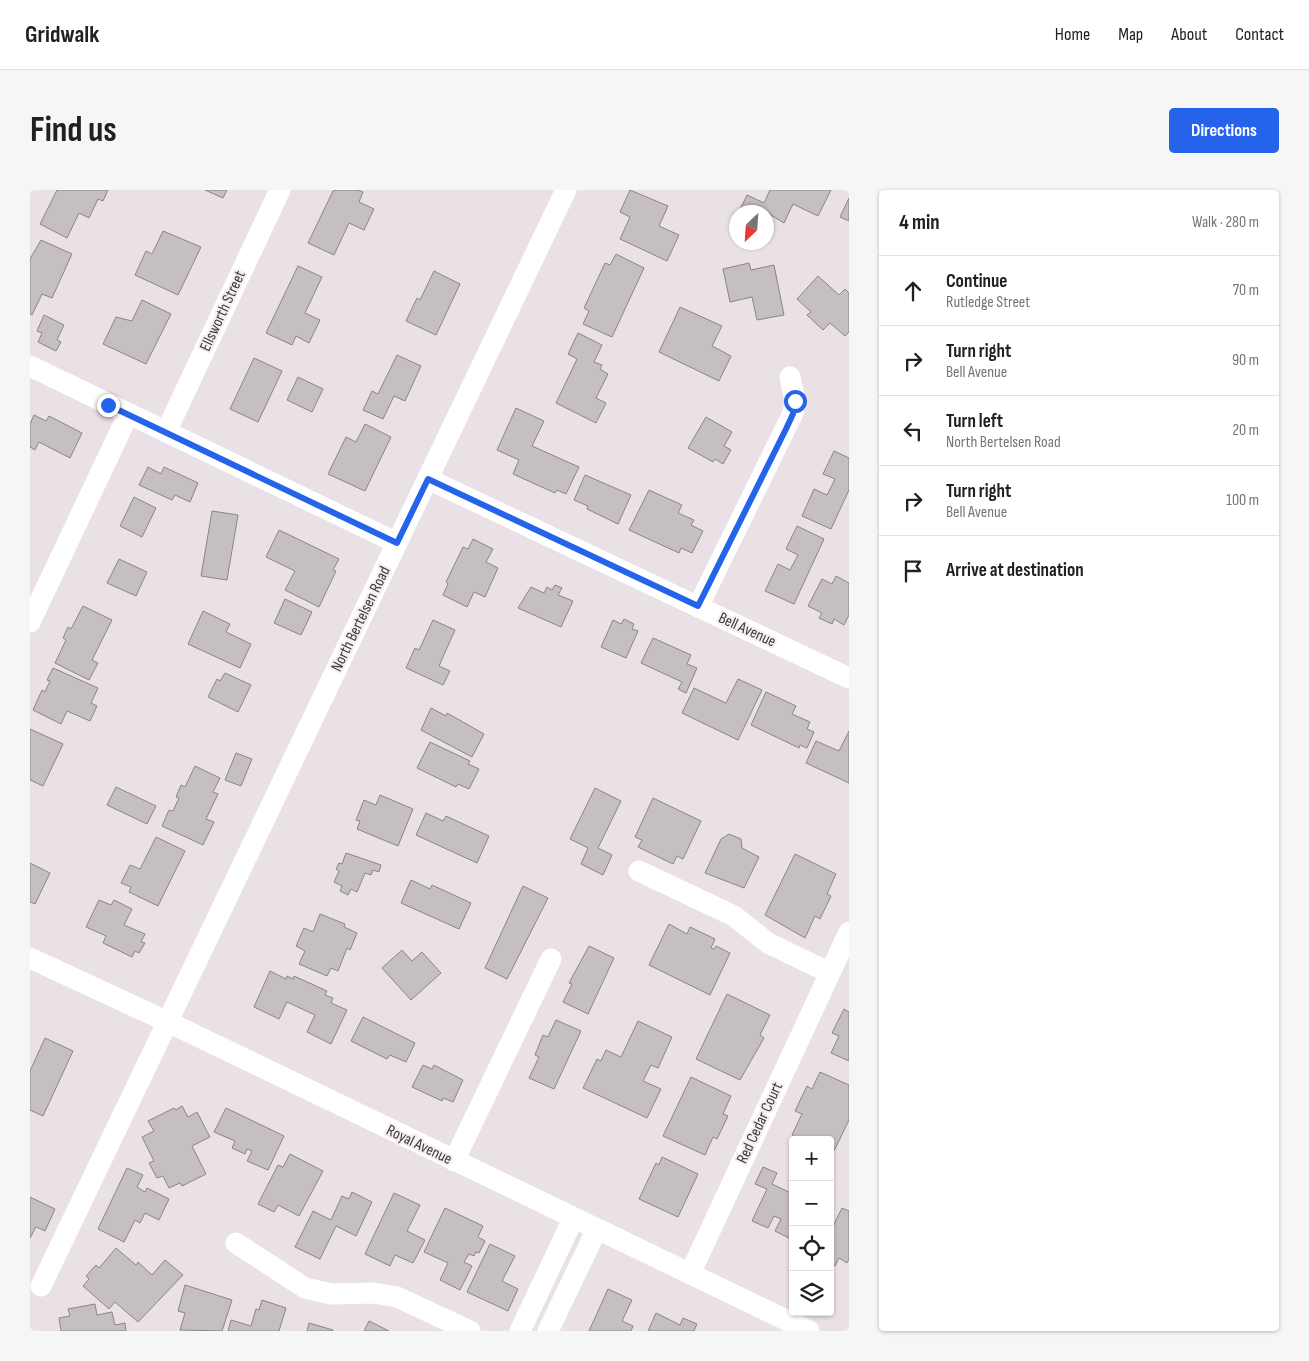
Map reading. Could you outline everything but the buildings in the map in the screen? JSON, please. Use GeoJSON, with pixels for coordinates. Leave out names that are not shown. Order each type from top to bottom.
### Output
{"type":"FeatureCollection","features":[{"type":"Feature","properties":{"kind":"street","name":"Ellsworth Street"},"geometry":{"type":"LineString","coordinates":[[166,432],[280,190]]}},
{"type":"Feature","properties":{"kind":"street","name":"North Bertelsen Road"},"geometry":{"type":"LineString","coordinates":[[41,1286],[566,190]]}},
{"type":"Feature","properties":{"kind":"street"},"geometry":{"type":"LineString","coordinates":[[30,366],[128,415],[397,543]]}},
{"type":"Feature","properties":{"kind":"street"},"geometry":{"type":"LineString","coordinates":[[698,606],[793,414],[795,401],[790,377]]}},
{"type":"Feature","properties":{"kind":"street"},"geometry":{"type":"LineString","coordinates":[[30,622],[128,415]]}},
{"type":"Feature","properties":{"kind":"street","name":"Bell Avenue"},"geometry":{"type":"LineString","coordinates":[[428,479],[849,678]]}},
{"type":"Feature","properties":{"kind":"street"},"geometry":{"type":"LineString","coordinates":[[640,871],[734,916],[768,943],[830,973]]}},
{"type":"Feature","properties":{"kind":"street","name":"Red Cedar Court"},"geometry":{"type":"LineString","coordinates":[[690,1274],[849,932]]}},
{"type":"Feature","properties":{"kind":"street","name":"Royal Avenue"},"geometry":{"type":"LineString","coordinates":[[30,958],[168,1022],[573,1219],[809,1331]]}},
{"type":"Feature","properties":{"kind":"street"},"geometry":{"type":"LineString","coordinates":[[454,1161],[551,959]]}},
{"type":"Feature","properties":{"kind":"street"},"geometry":{"type":"LineString","coordinates":[[520,1331],[573,1219]]}},
{"type":"Feature","properties":{"kind":"street"},"geometry":{"type":"LineString","coordinates":[[548,1331],[597,1229]]}},
{"type":"Feature","properties":{"kind":"street"},"geometry":{"type":"LineString","coordinates":[[236,1244],[305,1288],[331,1294],[373,1293],[397,1297],[470,1331]]}},
{"type":"Feature","properties":{"kind":"route"},"geometry":{"type":"LineString","coordinates":[[108,405],[397,543],[428,479],[698,606],[786,429],[793,414],[795,401]]}}]}
